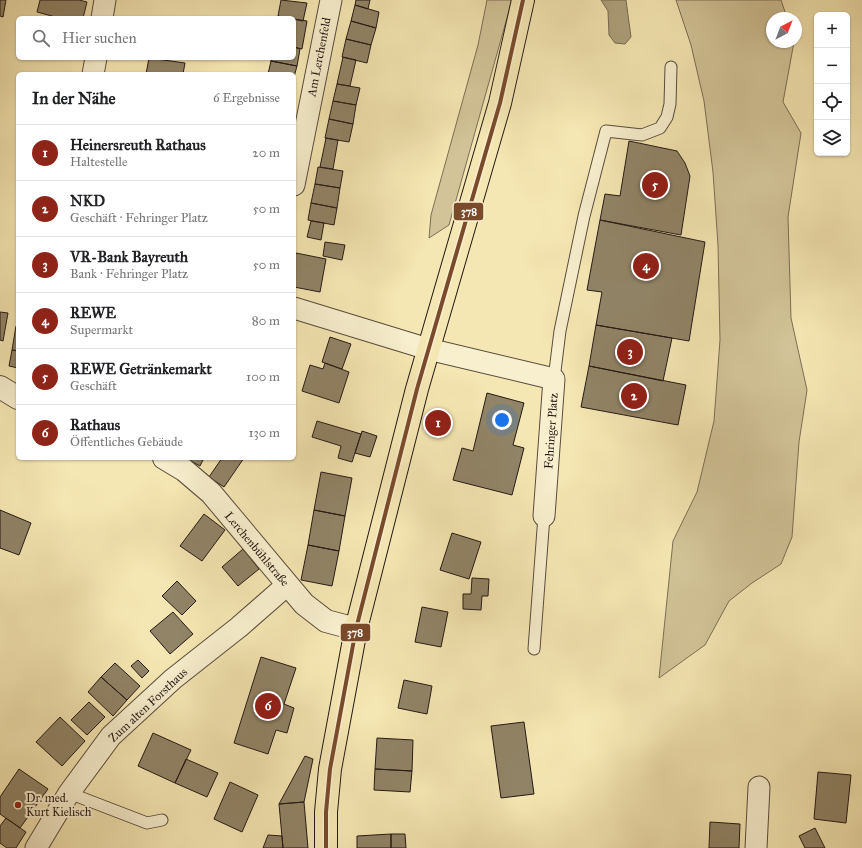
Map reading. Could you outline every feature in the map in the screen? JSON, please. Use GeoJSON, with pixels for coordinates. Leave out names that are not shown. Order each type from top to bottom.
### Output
{"type":"FeatureCollection","features":[{"type":"Feature","properties":{"kind":"main road"},"geometry":{"type":"LineString","coordinates":[[326,848],[326,812],[330,769],[356,629],[383,519],[428,349],[500,103],[523,0]]}},
{"type":"Feature","properties":{"kind":"street"},"geometry":{"type":"LineString","coordinates":[[102,16],[105,0]]}},
{"type":"Feature","properties":{"kind":"street","name":"Am Lerchenfeld"},"geometry":{"type":"LineString","coordinates":[[296,175],[331,0]]}},
{"type":"Feature","properties":{"kind":"street"},"geometry":{"type":"LineString","coordinates":[[93,72],[96,60]]}},
{"type":"Feature","properties":{"kind":"street"},"geometry":{"type":"LineString","coordinates":[[296,309],[428,349]]}},
{"type":"Feature","properties":{"kind":"street","name":"Fehringer Platz"},"geometry":{"type":"LineString","coordinates":[[428,349],[554,379],[544,516]]}},
{"type":"Feature","properties":{"kind":"street"},"geometry":{"type":"LineString","coordinates":[[0,387],[16,397]]}},
{"type":"Feature","properties":{"kind":"street","name":"Lerchenbühlstraße"},"geometry":{"type":"LineString","coordinates":[[167,460],[184,470],[211,493],[304,604],[326,621],[356,629]]}},
{"type":"Feature","properties":{"kind":"street","name":"Zum alten Forsthaus"},"geometry":{"type":"LineString","coordinates":[[36,848],[69,793],[111,736],[173,679],[239,627],[287,585]]}},
{"type":"Feature","properties":{"kind":"street"},"geometry":{"type":"LineString","coordinates":[[756,848],[759,787]]}},
{"type":"Feature","properties":{"kind":"lane"},"geometry":{"type":"LineString","coordinates":[[554,379],[560,331],[584,216],[606,131],[642,135],[660,128],[667,118],[670,104],[671,67]]}},
{"type":"Feature","properties":{"kind":"lane"},"geometry":{"type":"LineString","coordinates":[[534,650],[544,516]]}},
{"type":"Feature","properties":{"kind":"lane"},"geometry":{"type":"LineString","coordinates":[[69,793],[147,823],[162,820]]}},
{"type":"Feature","properties":{"kind":"shaded area"},"geometry":{"type":"Polygon","coordinates":[[[487,0],[512,0],[449,225],[429,238],[431,215],[478,45],[487,0]]]}},
{"type":"Feature","properties":{"kind":"shaded area"},"geometry":{"type":"Polygon","coordinates":[[[601,0],[626,0],[631,37],[625,44],[615,43],[609,35],[608,11],[601,0]]]}},
{"type":"Feature","properties":{"kind":"shaded area"},"geometry":{"type":"Polygon","coordinates":[[[676,0],[781,0],[785,12],[766,12],[766,48],[793,48],[783,102],[801,133],[788,217],[791,318],[807,390],[799,442],[792,537],[781,564],[752,583],[729,601],[705,645],[659,678],[673,541],[697,492],[714,421],[720,340],[718,245],[713,172],[704,101],[691,45],[676,0]]]}},
{"type":"Feature","properties":{"kind":"building"},"geometry":{"type":"Polygon","coordinates":[[[0,0],[6,0],[3,17],[0,16],[0,0]]]}},
{"type":"Feature","properties":{"kind":"building"},"geometry":{"type":"Polygon","coordinates":[[[40,0],[79,0],[87,2],[84,16],[52,16],[37,12],[40,0]]]}},
{"type":"Feature","properties":{"kind":"building"},"geometry":{"type":"Polygon","coordinates":[[[281,0],[307,3],[303,21],[296,20],[296,16],[278,16],[281,0]]]}},
{"type":"Feature","properties":{"kind":"building"},"geometry":{"type":"Polygon","coordinates":[[[356,0],[370,0],[368,9],[355,5],[356,0]]]}},
{"type":"Feature","properties":{"kind":"building"},"geometry":{"type":"Polygon","coordinates":[[[355,5],[379,12],[376,28],[351,21],[355,5]]]}},
{"type":"Feature","properties":{"kind":"building"},"geometry":{"type":"Polygon","coordinates":[[[296,19],[307,21],[302,49],[296,48],[296,19]]]}},
{"type":"Feature","properties":{"kind":"building"},"geometry":{"type":"Polygon","coordinates":[[[351,21],[376,28],[371,45],[346,39],[351,21]]]}},
{"type":"Feature","properties":{"kind":"building"},"geometry":{"type":"Polygon","coordinates":[[[346,39],[371,45],[367,63],[342,57],[346,39]]]}},
{"type":"Feature","properties":{"kind":"building"},"geometry":{"type":"Polygon","coordinates":[[[296,48],[300,49],[297,66],[271,61],[296,60],[296,48]]]}},
{"type":"Feature","properties":{"kind":"building"},"geometry":{"type":"Polygon","coordinates":[[[343,57],[356,60],[350,86],[337,84],[343,57]]]}},
{"type":"Feature","properties":{"kind":"building"},"geometry":{"type":"Polygon","coordinates":[[[149,60],[163,60],[185,63],[183,72],[146,72],[149,60]]]}},
{"type":"Feature","properties":{"kind":"building"},"geometry":{"type":"Polygon","coordinates":[[[271,61],[297,66],[295,72],[268,72],[271,61]]]}},
{"type":"Feature","properties":{"kind":"building"},"geometry":{"type":"Polygon","coordinates":[[[337,84],[360,88],[356,105],[333,101],[337,84]]]}},
{"type":"Feature","properties":{"kind":"building"},"geometry":{"type":"Polygon","coordinates":[[[333,101],[356,105],[353,124],[329,119],[333,101]]]}},
{"type":"Feature","properties":{"kind":"building"},"geometry":{"type":"Polygon","coordinates":[[[329,119],[353,124],[349,142],[325,138],[329,119]]]}},
{"type":"Feature","properties":{"kind":"building"},"geometry":{"type":"Polygon","coordinates":[[[326,138],[338,140],[333,169],[320,167],[326,138]]]}},
{"type":"Feature","properties":{"kind":"building"},"geometry":{"type":"Polygon","coordinates":[[[629,141],[677,151],[685,163],[690,176],[681,235],[600,220],[605,194],[620,196],[629,141]]]}},
{"type":"Feature","properties":{"kind":"building"},"geometry":{"type":"Polygon","coordinates":[[[318,167],[343,171],[340,188],[315,184],[318,167]]]}},
{"type":"Feature","properties":{"kind":"building"},"geometry":{"type":"Polygon","coordinates":[[[315,184],[340,188],[337,208],[311,203],[315,184]]]}},
{"type":"Feature","properties":{"kind":"building"},"geometry":{"type":"Polygon","coordinates":[[[311,203],[337,208],[334,225],[308,220],[311,203]]]}},
{"type":"Feature","properties":{"kind":"building"},"geometry":{"type":"Polygon","coordinates":[[[600,220],[705,242],[689,341],[596,325],[602,292],[587,290],[600,220]]]}},
{"type":"Feature","properties":{"kind":"building"},"geometry":{"type":"Polygon","coordinates":[[[311,221],[324,223],[321,240],[307,237],[311,221]]]}},
{"type":"Feature","properties":{"kind":"building"},"geometry":{"type":"Polygon","coordinates":[[[325,242],[345,245],[342,260],[323,256],[325,242]]]}},
{"type":"Feature","properties":{"kind":"building"},"geometry":{"type":"Polygon","coordinates":[[[296,253],[326,259],[320,292],[296,287],[296,253]]]}},
{"type":"Feature","properties":{"kind":"building"},"geometry":{"type":"Polygon","coordinates":[[[0,312],[8,313],[3,341],[0,340],[0,312]]]}},
{"type":"Feature","properties":{"kind":"building"},"geometry":{"type":"Polygon","coordinates":[[[596,325],[672,338],[663,381],[589,366],[596,325]]]}},
{"type":"Feature","properties":{"kind":"building"},"geometry":{"type":"Polygon","coordinates":[[[16,326],[16,351],[12,350],[16,326]]]}},
{"type":"Feature","properties":{"kind":"building"},"geometry":{"type":"Polygon","coordinates":[[[330,337],[351,344],[342,369],[322,362],[330,337]]]}},
{"type":"Feature","properties":{"kind":"building"},"geometry":{"type":"Polygon","coordinates":[[[12,350],[16,351],[16,368],[9,366],[12,350]]]}},
{"type":"Feature","properties":{"kind":"building"},"geometry":{"type":"Polygon","coordinates":[[[325,363],[349,372],[339,403],[302,391],[310,365],[323,369],[325,363]]]}},
{"type":"Feature","properties":{"kind":"building"},"geometry":{"type":"Polygon","coordinates":[[[589,366],[686,385],[678,425],[581,407],[589,366]]]}},
{"type":"Feature","properties":{"kind":"building"},"geometry":{"type":"Polygon","coordinates":[[[487,393],[524,403],[513,445],[524,448],[512,495],[453,480],[462,448],[473,451],[487,393]]]}},
{"type":"Feature","properties":{"kind":"building"},"geometry":{"type":"Polygon","coordinates":[[[317,421],[361,434],[352,462],[338,458],[341,446],[312,437],[317,421]]]}},
{"type":"Feature","properties":{"kind":"building"},"geometry":{"type":"Polygon","coordinates":[[[362,431],[377,436],[370,457],[355,453],[362,431]]]}},
{"type":"Feature","properties":{"kind":"building"},"geometry":{"type":"Polygon","coordinates":[[[189,460],[203,460],[200,466],[189,460]]]}},
{"type":"Feature","properties":{"kind":"building"},"geometry":{"type":"Polygon","coordinates":[[[221,460],[243,460],[224,487],[209,477],[221,460]]]}},
{"type":"Feature","properties":{"kind":"building"},"geometry":{"type":"Polygon","coordinates":[[[321,472],[352,478],[345,516],[314,510],[321,472]]]}},
{"type":"Feature","properties":{"kind":"building"},"geometry":{"type":"Polygon","coordinates":[[[0,510],[31,523],[19,555],[0,548],[0,510]]]}},
{"type":"Feature","properties":{"kind":"building"},"geometry":{"type":"Polygon","coordinates":[[[314,510],[345,516],[339,551],[308,545],[314,510]]]}},
{"type":"Feature","properties":{"kind":"building"},"geometry":{"type":"Polygon","coordinates":[[[204,514],[225,530],[202,561],[180,546],[204,514]]]}},
{"type":"Feature","properties":{"kind":"building"},"geometry":{"type":"Polygon","coordinates":[[[452,533],[481,542],[469,579],[440,570],[452,533]]]}},
{"type":"Feature","properties":{"kind":"building"},"geometry":{"type":"Polygon","coordinates":[[[308,545],[339,551],[332,586],[301,580],[308,545]]]}},
{"type":"Feature","properties":{"kind":"building"},"geometry":{"type":"Polygon","coordinates":[[[243,549],[259,569],[238,586],[222,567],[243,549]]]}},
{"type":"Feature","properties":{"kind":"building"},"geometry":{"type":"Polygon","coordinates":[[[472,578],[489,579],[488,596],[482,596],[481,610],[463,609],[463,594],[471,594],[472,578]]]}},
{"type":"Feature","properties":{"kind":"building"},"geometry":{"type":"Polygon","coordinates":[[[177,581],[196,601],[182,615],[162,596],[177,581]]]}},
{"type":"Feature","properties":{"kind":"building"},"geometry":{"type":"Polygon","coordinates":[[[422,607],[448,612],[441,647],[415,642],[422,607]]]}},
{"type":"Feature","properties":{"kind":"building"},"geometry":{"type":"Polygon","coordinates":[[[173,612],[193,634],[170,654],[150,631],[173,612]]]}},
{"type":"Feature","properties":{"kind":"building"},"geometry":{"type":"Polygon","coordinates":[[[261,657],[296,668],[284,704],[294,708],[287,733],[276,730],[268,754],[234,743],[261,657]]]}},
{"type":"Feature","properties":{"kind":"building"},"geometry":{"type":"Polygon","coordinates":[[[138,660],[149,671],[142,678],[131,666],[138,660]]]}},
{"type":"Feature","properties":{"kind":"building"},"geometry":{"type":"Polygon","coordinates":[[[115,663],[140,686],[127,700],[101,677],[115,663]]]}},
{"type":"Feature","properties":{"kind":"building"},"geometry":{"type":"Polygon","coordinates":[[[101,677],[127,700],[113,716],[88,692],[101,677]]]}},
{"type":"Feature","properties":{"kind":"building"},"geometry":{"type":"Polygon","coordinates":[[[404,680],[432,686],[427,714],[398,708],[404,680]]]}},
{"type":"Feature","properties":{"kind":"building"},"geometry":{"type":"Polygon","coordinates":[[[89,702],[105,717],[87,735],[71,720],[89,702]]]}},
{"type":"Feature","properties":{"kind":"building"},"geometry":{"type":"Polygon","coordinates":[[[60,717],[85,741],[62,766],[36,742],[60,717]]]}},
{"type":"Feature","properties":{"kind":"building"},"geometry":{"type":"Polygon","coordinates":[[[524,722],[534,794],[501,798],[491,726],[524,722]]]}},
{"type":"Feature","properties":{"kind":"building"},"geometry":{"type":"Polygon","coordinates":[[[153,733],[191,750],[175,783],[138,766],[153,733]]]}},
{"type":"Feature","properties":{"kind":"building"},"geometry":{"type":"Polygon","coordinates":[[[377,738],[413,740],[412,771],[375,769],[377,738]]]}},
{"type":"Feature","properties":{"kind":"building"},"geometry":{"type":"Polygon","coordinates":[[[305,756],[313,759],[304,802],[279,804],[305,756]]]}},
{"type":"Feature","properties":{"kind":"building"},"geometry":{"type":"Polygon","coordinates":[[[186,759],[218,773],[207,797],[175,783],[186,759]]]}},
{"type":"Feature","properties":{"kind":"building","name":"Dr. med. Kurt Kielisch"},"geometry":{"type":"Polygon","coordinates":[[[19,769],[48,789],[20,828],[0,814],[0,797],[19,769]]]}},
{"type":"Feature","properties":{"kind":"building"},"geometry":{"type":"Polygon","coordinates":[[[375,769],[412,771],[410,792],[374,790],[375,769]]]}},
{"type":"Feature","properties":{"kind":"building"},"geometry":{"type":"Polygon","coordinates":[[[818,772],[851,775],[846,823],[814,819],[818,772]]]}},
{"type":"Feature","properties":{"kind":"building"},"geometry":{"type":"Polygon","coordinates":[[[230,782],[258,795],[242,832],[214,819],[230,782]]]}},
{"type":"Feature","properties":{"kind":"building"},"geometry":{"type":"Polygon","coordinates":[[[304,802],[308,848],[283,848],[279,804],[304,802]]]}},
{"type":"Feature","properties":{"kind":"building"},"geometry":{"type":"Polygon","coordinates":[[[6,818],[26,832],[16,848],[7,848],[0,843],[0,826],[6,818]]]}},
{"type":"Feature","properties":{"kind":"building"},"geometry":{"type":"Polygon","coordinates":[[[710,822],[740,824],[739,848],[709,848],[710,822]]]}},
{"type":"Feature","properties":{"kind":"building"},"geometry":{"type":"Polygon","coordinates":[[[815,828],[825,848],[805,848],[799,836],[815,828]]]}},
{"type":"Feature","properties":{"kind":"building"},"geometry":{"type":"Polygon","coordinates":[[[391,834],[391,848],[357,848],[357,836],[391,834]]]}},
{"type":"Feature","properties":{"kind":"building"},"geometry":{"type":"Polygon","coordinates":[[[391,834],[405,834],[406,848],[391,848],[391,834]]]}},
{"type":"Feature","properties":{"kind":"building"},"geometry":{"type":"Polygon","coordinates":[[[268,835],[282,836],[283,848],[263,848],[268,835]]]}},
{"type":"Feature","properties":{"kind":"transit line","name":"378"},"geometry":{"type":"LineString","coordinates":[[326,848],[326,812],[330,769],[356,629],[417,389],[500,103],[523,0]]}},
{"type":"Feature","properties":{"kind":"place","name":"REWE Getränkemarkt"},"geometry":{"type":"Point","coordinates":[655,185]}},
{"type":"Feature","properties":{"kind":"place","name":"REWE"},"geometry":{"type":"Point","coordinates":[646,266]}},
{"type":"Feature","properties":{"kind":"place","name":"VR-Bank Bayreuth"},"geometry":{"type":"Point","coordinates":[630,352]}},
{"type":"Feature","properties":{"kind":"place","name":"NKD"},"geometry":{"type":"Point","coordinates":[634,396]}},
{"type":"Feature","properties":{"kind":"place","name":"Heinersreuth Rathaus"},"geometry":{"type":"Point","coordinates":[438,423]}},
{"type":"Feature","properties":{"kind":"place","name":"Rathaus"},"geometry":{"type":"Point","coordinates":[268,706]}},
{"type":"Feature","properties":{"kind":"place","name":"Dr. med. Kurt Kielisch"},"geometry":{"type":"Point","coordinates":[18,805]}}]}
